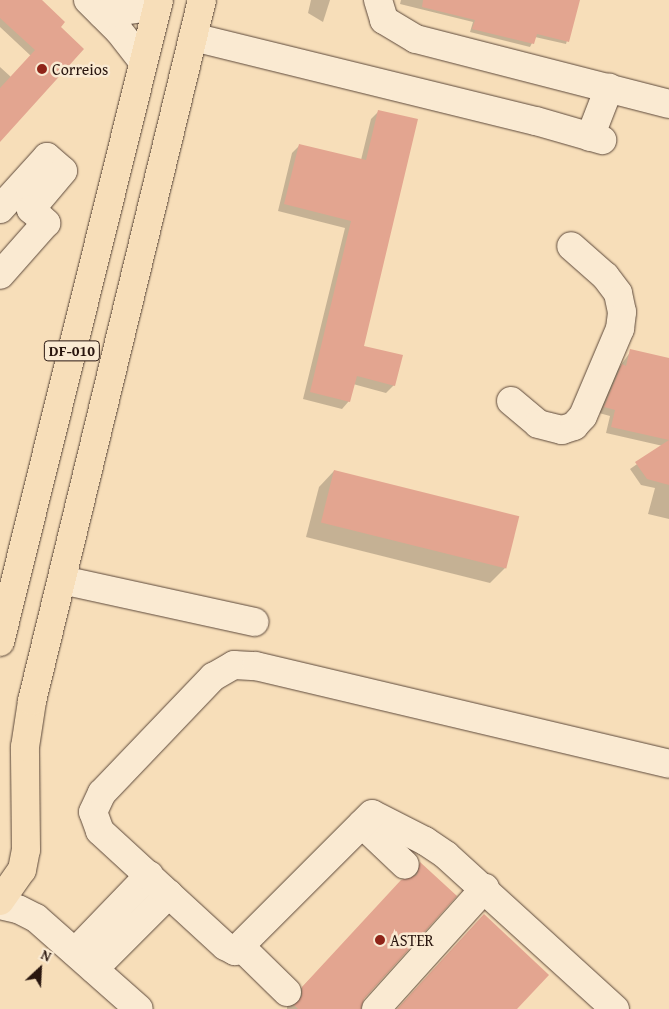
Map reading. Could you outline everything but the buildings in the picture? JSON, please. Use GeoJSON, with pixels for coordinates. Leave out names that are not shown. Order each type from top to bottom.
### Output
{"type":"FeatureCollection","features":[{"type":"Feature","properties":{"kind":"main road","name":"DF-010"},"geometry":{"type":"LineString","coordinates":[[0,901],[22,870],[26,850],[25,747],[32,701],[202,0]]}},
{"type":"Feature","properties":{"kind":"main road","name":"DF-010"},"geometry":{"type":"LineString","coordinates":[[0,642],[12,602],[142,60],[158,3]]}},
{"type":"Feature","properties":{"kind":"street"},"geometry":{"type":"LineString","coordinates":[[378,0],[384,20],[416,38],[669,104]]}},
{"type":"Feature","properties":{"kind":"street"},"geometry":{"type":"LineString","coordinates":[[95,7],[158,3]]}},
{"type":"Feature","properties":{"kind":"street"},"geometry":{"type":"LineString","coordinates":[[95,7],[142,60]]}},
{"type":"Feature","properties":{"kind":"street"},"geometry":{"type":"LineString","coordinates":[[193,37],[596,139],[609,88]]}},
{"type":"Feature","properties":{"kind":"street"},"geometry":{"type":"LineString","coordinates":[[0,209],[47,157],[63,172],[32,209],[46,223],[0,275]]}},
{"type":"Feature","properties":{"kind":"street"},"geometry":{"type":"LineString","coordinates":[[510,401],[538,424],[562,430],[574,426],[582,416],[620,329],[622,312],[618,293],[604,276],[571,246]]}},
{"type":"Feature","properties":{"kind":"street"},"geometry":{"type":"LineString","coordinates":[[62,580],[254,622]]}},
{"type":"Feature","properties":{"kind":"street"},"geometry":{"type":"LineString","coordinates":[[367,819],[242,948],[235,952],[225,946],[100,831],[93,812],[97,802],[213,678],[234,665],[256,666],[669,764]]}},
{"type":"Feature","properties":{"kind":"street"},"geometry":{"type":"LineString","coordinates":[[367,819],[405,865]]}},
{"type":"Feature","properties":{"kind":"street"},"geometry":{"type":"LineString","coordinates":[[367,819],[426,841],[485,888],[615,1009]]}},
{"type":"Feature","properties":{"kind":"street"},"geometry":{"type":"LineString","coordinates":[[84,960],[148,875]]}},
{"type":"Feature","properties":{"kind":"street"},"geometry":{"type":"LineString","coordinates":[[376,1009],[485,888]]}},
{"type":"Feature","properties":{"kind":"street"},"geometry":{"type":"LineString","coordinates":[[84,960],[169,894]]}},
{"type":"Feature","properties":{"kind":"street"},"geometry":{"type":"LineString","coordinates":[[0,905],[18,909],[36,918],[139,1009]]}},
{"type":"Feature","properties":{"kind":"street"},"geometry":{"type":"LineString","coordinates":[[242,948],[288,992]]}},
{"type":"Feature","properties":{"kind":"place","name":"Correios"},"geometry":{"type":"Point","coordinates":[42,69]}},
{"type":"Feature","properties":{"kind":"place","name":"ASTER"},"geometry":{"type":"Point","coordinates":[380,940]}}]}
